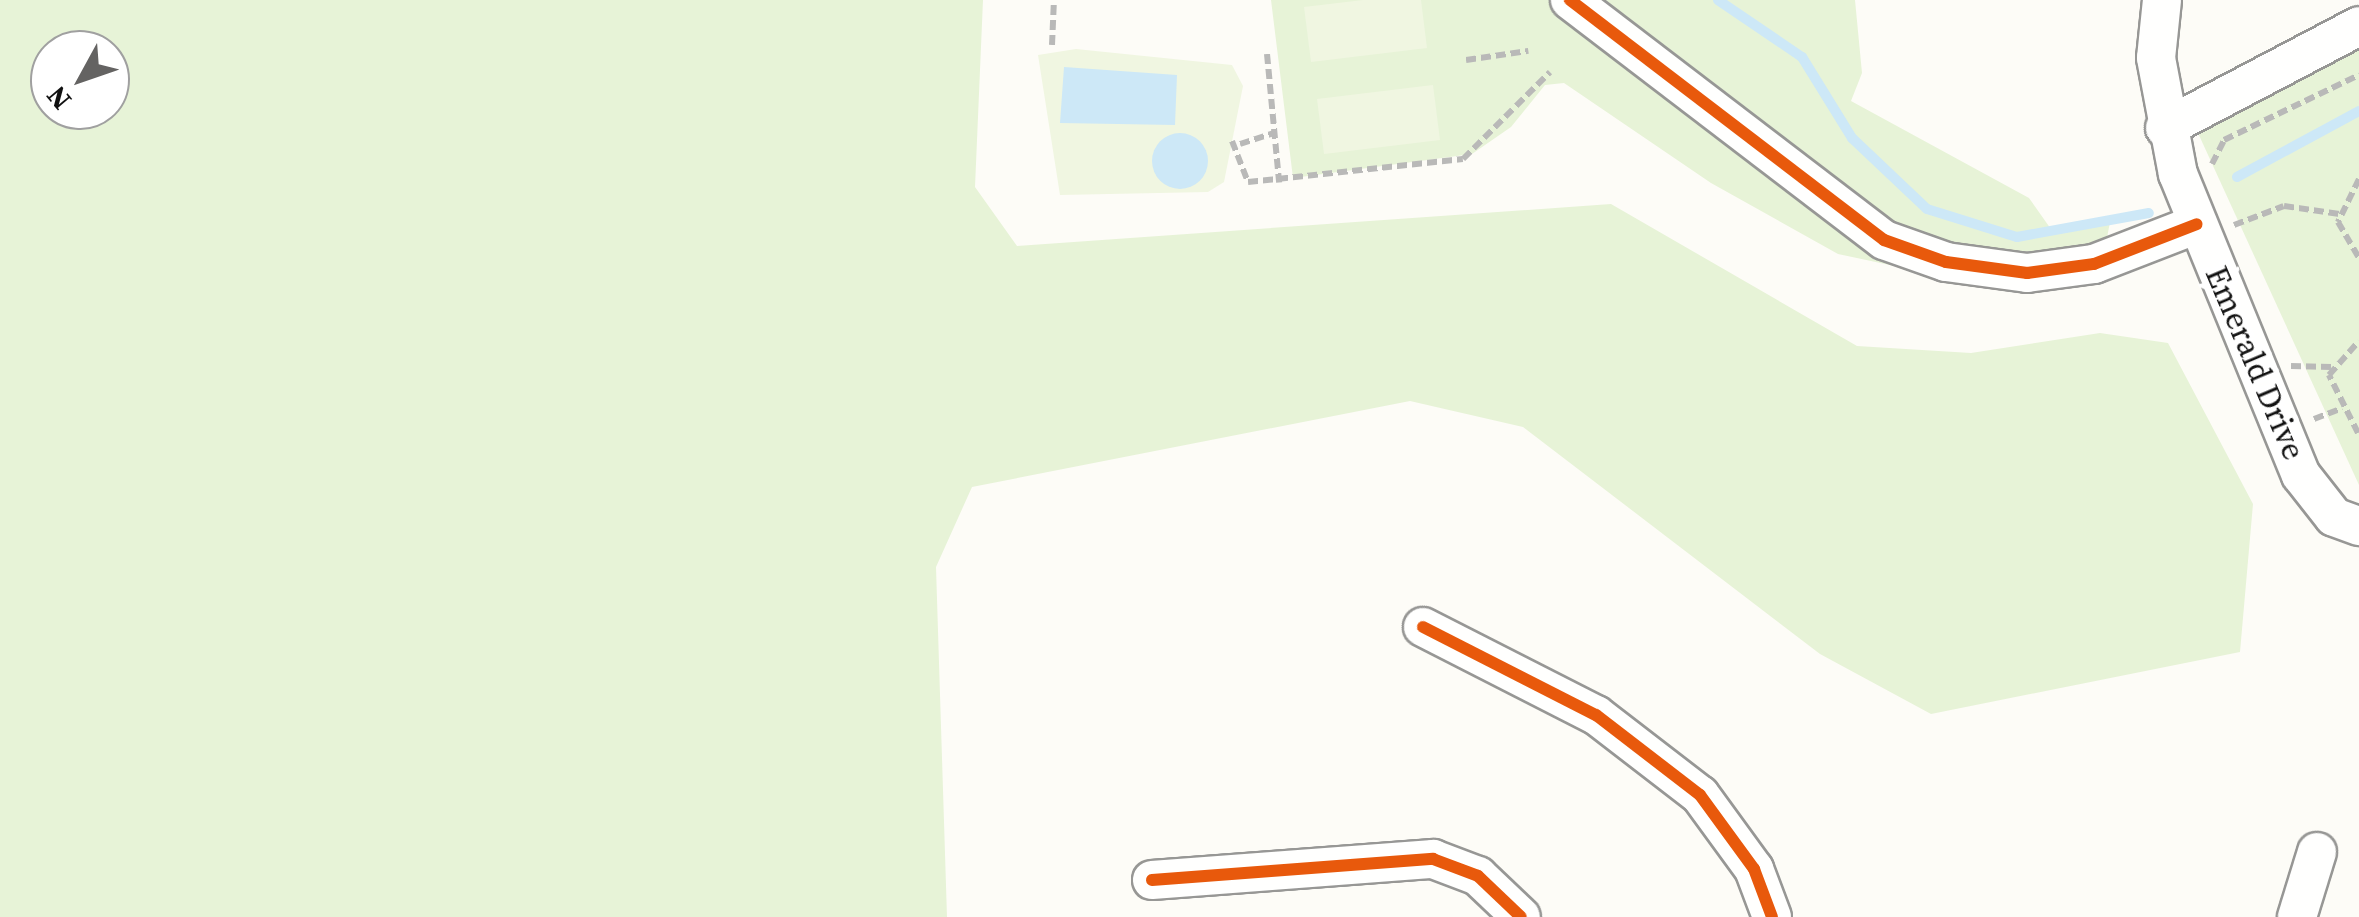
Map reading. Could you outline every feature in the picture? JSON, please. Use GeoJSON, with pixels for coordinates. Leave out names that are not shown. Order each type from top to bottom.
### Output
{"type":"FeatureCollection","features":[{"type":"Feature","properties":{"kind":"street"},"geometry":{"type":"LineString","coordinates":[[1570,0],[1884,240],[1946,262],[2027,272],[2094,264],[2211,218]]}},
{"type":"Feature","properties":{"kind":"street","name":"Emerald Drive"},"geometry":{"type":"LineString","coordinates":[[2162,0],[2156,58],[2165,128],[2211,218],[2302,475],[2334,517],[2359,526]]}},
{"type":"Feature","properties":{"kind":"street"},"geometry":{"type":"LineString","coordinates":[[2165,128],[2359,26]]}},
{"type":"Feature","properties":{"kind":"street"},"geometry":{"type":"LineString","coordinates":[[1423,627],[1596,715],[1700,795],[1754,869],[1772,917]]}},
{"type":"Feature","properties":{"kind":"street"},"geometry":{"type":"LineString","coordinates":[[2297,917],[2317,852]]}},
{"type":"Feature","properties":{"kind":"street"},"geometry":{"type":"LineString","coordinates":[[1152,880],[1433,859],[1478,876],[1521,917]]}},
{"type":"Feature","properties":{"kind":"path"},"geometry":{"type":"LineString","coordinates":[[1052,45],[1054,0]]}},
{"type":"Feature","properties":{"kind":"path"},"geometry":{"type":"LineString","coordinates":[[1466,60],[1528,51]]}},
{"type":"Feature","properties":{"kind":"path"},"geometry":{"type":"LineString","coordinates":[[1267,54],[1272,134],[1280,182]]}},
{"type":"Feature","properties":{"kind":"path"},"geometry":{"type":"LineString","coordinates":[[1272,134],[1236,142],[1248,182],[1280,182],[1462,159],[1550,72]]}},
{"type":"Feature","properties":{"kind":"path"},"geometry":{"type":"LineString","coordinates":[[2213,175],[2224,140],[2359,75]]}},
{"type":"Feature","properties":{"kind":"path"},"geometry":{"type":"LineString","coordinates":[[2359,180],[2339,214],[2342,237],[2359,258]]}},
{"type":"Feature","properties":{"kind":"path"},"geometry":{"type":"LineString","coordinates":[[2211,218],[2231,225],[2284,206],[2339,214]]}},
{"type":"Feature","properties":{"kind":"path"},"geometry":{"type":"LineString","coordinates":[[2358,433],[2329,375],[2359,340]]}},
{"type":"Feature","properties":{"kind":"green space"},"geometry":{"type":"Polygon","coordinates":[[[0,0],[983,0],[975,187],[1017,246],[1611,204],[1857,346],[1971,353],[2100,333],[2168,343],[2253,504],[2240,652],[1931,714],[1820,654],[1523,427],[1410,401],[972,487],[936,567],[947,917],[0,917],[0,0]]]}},
{"type":"Feature","properties":{"kind":"green space"},"geometry":{"type":"Polygon","coordinates":[[[1271,0],[1855,0],[1862,73],[1851,101],[2029,198],[2053,232],[2110,222],[2102,264],[1951,278],[1838,254],[1711,183],[1564,83],[1545,85],[1511,127],[1472,154],[1293,178],[1271,0]]]}},
{"type":"Feature","properties":{"kind":"green space"},"geometry":{"type":"Polygon","coordinates":[[[1363,0],[1421,0],[1427,48],[1311,62],[1304,7],[1363,0]]]}},
{"type":"Feature","properties":{"kind":"green space"},"geometry":{"type":"Polygon","coordinates":[[[2359,34],[2359,485],[2198,133],[2224,108],[2359,34]]]}},
{"type":"Feature","properties":{"kind":"green space"},"geometry":{"type":"Polygon","coordinates":[[[1076,49],[1232,65],[1243,86],[1224,182],[1208,192],[1060,195],[1038,55],[1076,49]]]}},
{"type":"Feature","properties":{"kind":"green space"},"geometry":{"type":"Polygon","coordinates":[[[1433,85],[1440,140],[1324,154],[1317,99],[1433,85]]]}},
{"type":"Feature","properties":{"kind":"water"},"geometry":{"type":"Polygon","coordinates":[[[1064,67],[1177,75],[1175,125],[1060,123],[1064,67]]]}},
{"type":"Feature","properties":{"kind":"water"},"geometry":{"type":"Polygon","coordinates":[[[1180,133],[1200,141],[1208,161],[1200,181],[1180,189],[1160,181],[1152,161],[1160,141],[1180,133]]]}},
{"type":"Feature","properties":{"kind":"waterway"},"geometry":{"type":"LineString","coordinates":[[1718,0],[1802,57],[1852,138],[1927,209],[2017,237],[2149,213]]}},
{"type":"Feature","properties":{"kind":"waterway"},"geometry":{"type":"LineString","coordinates":[[2237,177],[2359,111]]}},
{"type":"Feature","properties":{"kind":"cycle path"},"geometry":{"type":"LineString","coordinates":[[1570,0],[1884,240],[1946,262],[2027,273],[2094,264],[2197,224]]}},
{"type":"Feature","properties":{"kind":"cycle path"},"geometry":{"type":"LineString","coordinates":[[1423,627],[1596,715],[1700,795],[1754,869],[1772,917]]}},
{"type":"Feature","properties":{"kind":"cycle path"},"geometry":{"type":"LineString","coordinates":[[1152,880],[1433,859],[1478,876],[1521,917]]}}]}
